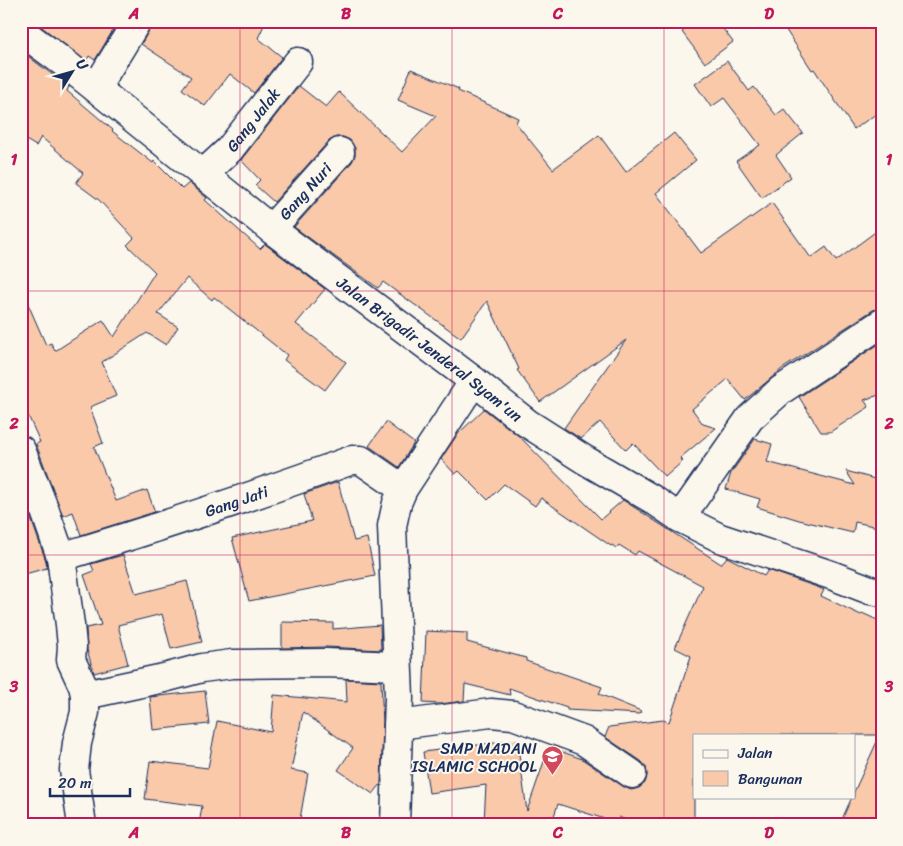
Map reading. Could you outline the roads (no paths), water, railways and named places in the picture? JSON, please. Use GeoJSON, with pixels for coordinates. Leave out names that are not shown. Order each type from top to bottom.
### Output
{"type":"FeatureCollection","features":[{"type":"Feature","properties":{"kind":"street"},"geometry":{"type":"LineString","coordinates":[[96,88],[137,21]]}},
{"type":"Feature","properties":{"kind":"street","name":"Jalan Brigadir Jenderal Syam'un"},"geometry":{"type":"LineString","coordinates":[[21,31],[96,88],[271,229],[527,423],[680,518],[720,538],[870,590],[882,592]]}},
{"type":"Feature","properties":{"kind":"street","name":"Gang Jalak"},"geometry":{"type":"LineString","coordinates":[[203,174],[229,150],[298,62]]}},
{"type":"Feature","properties":{"kind":"street","name":"Gang Nuri"},"geometry":{"type":"LineString","coordinates":[[271,229],[340,152]]}},
{"type":"Feature","properties":{"kind":"street"},"geometry":{"type":"LineString","coordinates":[[680,518],[750,418],[781,390],[882,323]]}},
{"type":"Feature","properties":{"kind":"street"},"geometry":{"type":"LineString","coordinates":[[395,825],[399,697],[392,526],[397,504],[404,489],[474,381]]}},
{"type":"Feature","properties":{"kind":"street"},"geometry":{"type":"LineString","coordinates":[[21,450],[61,557],[70,625],[71,660],[85,695],[74,770],[82,825]]}},
{"type":"Feature","properties":{"kind":"street","name":"Gang Jati"},"geometry":{"type":"LineString","coordinates":[[61,557],[136,536],[157,526],[251,497],[352,460],[361,460],[404,489]]}},
{"type":"Feature","properties":{"kind":"street"},"geometry":{"type":"LineString","coordinates":[[85,695],[202,668],[232,664],[326,663],[397,666]]}},
{"type":"Feature","properties":{"kind":"street"},"geometry":{"type":"LineString","coordinates":[[398,725],[490,714],[513,714],[584,741],[632,774]]}},
{"type":"Feature","properties":{"kind":"place","name":"SMP MADANI ISLAMIC SCHOOL"},"geometry":{"type":"Point","coordinates":[553,776]}}]}
